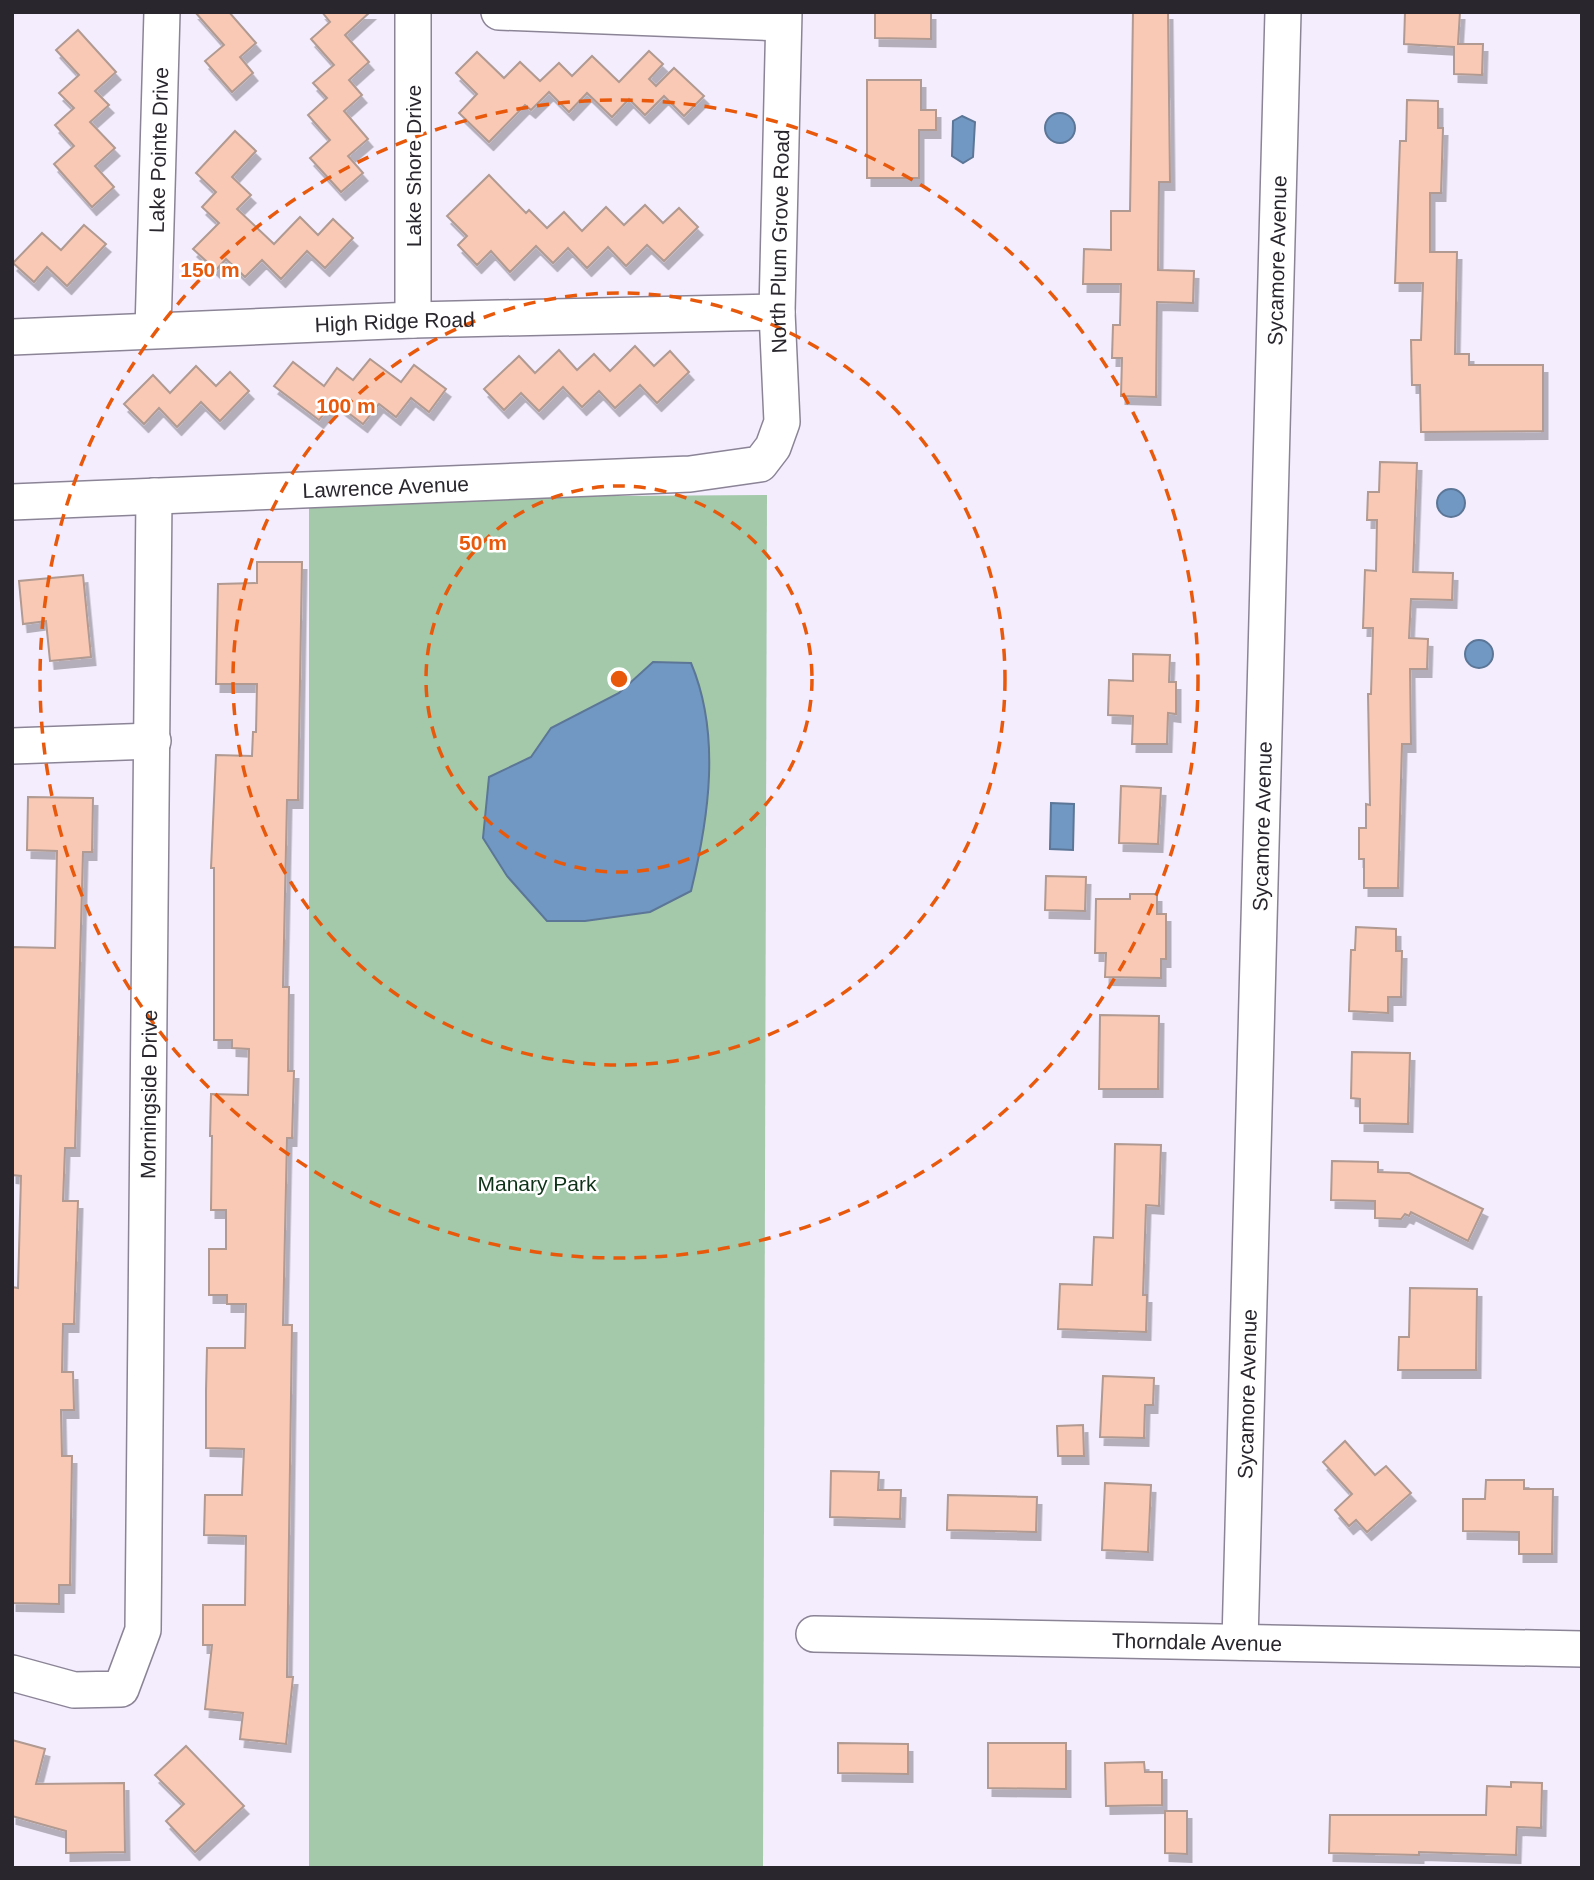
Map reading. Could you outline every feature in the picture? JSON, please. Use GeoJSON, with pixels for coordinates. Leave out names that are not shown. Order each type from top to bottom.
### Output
{"type":"FeatureCollection","features":[{"type":"Feature","properties":{"kind":"street","name":"Lake Pointe Drive"},"geometry":{"type":"LineString","coordinates":[[152,330],[162,12]]}},
{"type":"Feature","properties":{"kind":"street","name":"Lake Shore Drive"},"geometry":{"type":"LineString","coordinates":[[412,12],[413,320]]}},
{"type":"Feature","properties":{"kind":"street"},"geometry":{"type":"LineString","coordinates":[[499,12],[783,18]]}},
{"type":"Feature","properties":{"kind":"street","name":"Sycamore Avenue"},"geometry":{"type":"LineString","coordinates":[[1240,1642],[1283,12]]}},
{"type":"Feature","properties":{"kind":"street","name":"North Plum Grove Road"},"geometry":{"type":"LineString","coordinates":[[760,464],[773,447],[782,422],[777,312],[783,18]]}},
{"type":"Feature","properties":{"kind":"street","name":"High Ridge Road"},"geometry":{"type":"LineString","coordinates":[[12,337],[413,320],[777,312]]}},
{"type":"Feature","properties":{"kind":"street","name":"Lawrence Avenue"},"geometry":{"type":"LineString","coordinates":[[12,502],[690,474],[760,464]]}},
{"type":"Feature","properties":{"kind":"street","name":"Morningside Drive"},"geometry":{"type":"LineString","coordinates":[[12,1673],[74,1690],[121,1689],[143,1630],[154,496]]}},
{"type":"Feature","properties":{"kind":"street"},"geometry":{"type":"LineString","coordinates":[[12,746],[153,741]]}},
{"type":"Feature","properties":{"kind":"street","name":"Thorndale Avenue"},"geometry":{"type":"LineString","coordinates":[[814,1634],[1582,1649]]}},
{"type":"Feature","properties":{"kind":"green space","name":"Manary Park"},"geometry":{"type":"Polygon","coordinates":[[[767,495],[763,1868],[309,1868],[309,498],[767,495]]]}},
{"type":"Feature","properties":{"kind":"water"},"geometry":{"type":"Polygon","coordinates":[[[1060,113],[1066,114],[1074,122],[1074,134],[1066,142],[1060,143],[1054,142],[1046,134],[1045,128],[1046,122],[1054,114],[1060,113]]]}},
{"type":"Feature","properties":{"kind":"water"},"geometry":{"type":"Polygon","coordinates":[[[962,116],[975,122],[973,157],[963,163],[952,156],[953,121],[962,116]]]}},
{"type":"Feature","properties":{"kind":"water"},"geometry":{"type":"Polygon","coordinates":[[[1451,489],[1461,493],[1465,503],[1461,513],[1451,517],[1441,513],[1437,503],[1441,493],[1451,489]]]}},
{"type":"Feature","properties":{"kind":"water"},"geometry":{"type":"Polygon","coordinates":[[[1479,640],[1489,644],[1493,654],[1489,664],[1479,668],[1469,664],[1465,654],[1469,644],[1479,640]]]}},
{"type":"Feature","properties":{"kind":"water"},"geometry":{"type":"Polygon","coordinates":[[[653,662],[691,663],[706,718],[709,747],[707,805],[691,891],[650,912],[585,921],[547,921],[507,876],[483,838],[489,777],[531,757],[551,728],[619,693],[653,662]]]}},
{"type":"Feature","properties":{"kind":"water"},"geometry":{"type":"Polygon","coordinates":[[[1051,803],[1074,804],[1073,850],[1050,849],[1051,803]]]}},
{"type":"Feature","properties":{"kind":"building"},"geometry":{"type":"Polygon","coordinates":[[[195,12],[229,12],[256,43],[240,57],[253,73],[232,92],[205,61],[224,45],[195,12]]]}},
{"type":"Feature","properties":{"kind":"building"},"geometry":{"type":"Polygon","coordinates":[[[322,12],[370,12],[345,35],[369,62],[349,80],[362,95],[344,111],[368,139],[348,156],[363,173],[341,192],[310,158],[330,140],[308,115],[327,98],[313,83],[334,65],[311,39],[330,22],[322,12]]]}},
{"type":"Feature","properties":{"kind":"building"},"geometry":{"type":"Polygon","coordinates":[[[875,12],[931,12],[931,39],[875,38],[875,12]]]}},
{"type":"Feature","properties":{"kind":"building"},"geometry":{"type":"Polygon","coordinates":[[[1133,12],[1168,12],[1170,182],[1159,182],[1158,270],[1194,271],[1193,303],[1157,302],[1156,397],[1121,396],[1122,358],[1112,358],[1113,325],[1120,325],[1121,284],[1083,284],[1084,249],[1111,250],[1111,211],[1130,211],[1133,12]]]}},
{"type":"Feature","properties":{"kind":"building"},"geometry":{"type":"Polygon","coordinates":[[[1405,12],[1460,12],[1458,44],[1483,44],[1482,75],[1454,74],[1454,47],[1404,44],[1405,12]]]}},
{"type":"Feature","properties":{"kind":"building"},"geometry":{"type":"Polygon","coordinates":[[[78,30],[116,72],[95,91],[109,105],[90,122],[115,148],[95,166],[114,187],[92,207],[54,164],[74,146],[55,125],[74,108],[59,93],[79,75],[56,50],[78,30]]]}},
{"type":"Feature","properties":{"kind":"building"},"geometry":{"type":"Polygon","coordinates":[[[649,51],[663,64],[649,79],[656,86],[674,68],[704,96],[684,116],[664,96],[645,115],[629,99],[612,117],[587,93],[569,112],[549,92],[531,110],[525,105],[489,142],[459,113],[477,94],[456,73],[477,52],[504,78],[520,62],[540,81],[559,63],[572,76],[592,56],[619,82],[649,51]]]}},
{"type":"Feature","properties":{"kind":"building"},"geometry":{"type":"Polygon","coordinates":[[[867,80],[921,80],[921,110],[936,110],[936,130],[919,130],[919,178],[867,178],[867,80]]]}},
{"type":"Feature","properties":{"kind":"building"},"geometry":{"type":"Polygon","coordinates":[[[1407,100],[1438,101],[1438,128],[1443,128],[1441,193],[1430,193],[1430,252],[1457,252],[1455,354],[1469,354],[1469,365],[1543,365],[1543,431],[1421,432],[1420,385],[1412,385],[1411,340],[1421,340],[1423,283],[1395,283],[1400,141],[1406,141],[1407,100]]]}},
{"type":"Feature","properties":{"kind":"building"},"geometry":{"type":"Polygon","coordinates":[[[235,131],[256,151],[232,177],[251,195],[237,209],[274,244],[300,217],[318,235],[333,219],[353,238],[325,268],[307,251],[281,279],[262,260],[245,277],[226,259],[216,270],[193,249],[219,223],[202,207],[216,192],[196,173],[235,131]]]}},
{"type":"Feature","properties":{"kind":"building"},"geometry":{"type":"Polygon","coordinates":[[[489,175],[526,213],[529,210],[547,228],[564,212],[582,231],[606,207],[624,225],[645,205],[663,223],[679,208],[698,227],[664,261],[647,245],[626,266],[608,247],[587,268],[568,248],[553,263],[536,246],[510,272],[491,251],[477,265],[458,245],[467,236],[447,216],[489,175]]]}},
{"type":"Feature","properties":{"kind":"building"},"geometry":{"type":"Polygon","coordinates":[[[84,225],[106,244],[67,286],[47,267],[34,282],[13,263],[42,233],[61,250],[84,225]]]}},
{"type":"Feature","properties":{"kind":"building"},"geometry":{"type":"Polygon","coordinates":[[[635,346],[654,366],[670,351],[689,372],[657,403],[640,385],[615,408],[599,391],[582,407],[563,387],[539,411],[521,393],[504,410],[484,389],[519,356],[535,373],[559,350],[577,370],[594,354],[610,371],[635,346]]]}},
{"type":"Feature","properties":{"kind":"building"},"geometry":{"type":"Polygon","coordinates":[[[370,359],[401,382],[414,365],[446,389],[429,412],[411,398],[396,417],[379,404],[363,424],[334,402],[319,420],[274,386],[293,362],[324,386],[337,368],[353,380],[370,359]]]}},
{"type":"Feature","properties":{"kind":"building"},"geometry":{"type":"Polygon","coordinates":[[[196,366],[216,386],[230,372],[249,391],[220,421],[201,402],[177,427],[159,408],[144,424],[124,404],[153,375],[170,393],[196,366]]]}},
{"type":"Feature","properties":{"kind":"building"},"geometry":{"type":"Polygon","coordinates":[[[1380,462],[1417,463],[1413,572],[1453,573],[1452,600],[1411,599],[1409,638],[1428,639],[1427,669],[1410,669],[1411,744],[1402,744],[1398,888],[1364,888],[1364,859],[1359,859],[1359,828],[1366,828],[1366,804],[1370,805],[1368,694],[1371,694],[1373,628],[1363,628],[1365,570],[1376,571],[1377,520],[1367,520],[1368,492],[1379,492],[1380,462]]]}},
{"type":"Feature","properties":{"kind":"building"},"geometry":{"type":"Polygon","coordinates":[[[257,562],[302,562],[298,800],[287,800],[283,987],[289,987],[288,1071],[294,1071],[292,1138],[287,1138],[283,1325],[292,1325],[287,1677],[293,1677],[286,1744],[240,1739],[243,1713],[205,1709],[212,1645],[203,1645],[203,1605],[245,1605],[246,1536],[204,1535],[205,1495],[242,1495],[244,1449],[206,1448],[207,1348],[245,1348],[246,1304],[227,1304],[227,1295],[209,1295],[209,1249],[226,1249],[226,1210],[211,1210],[210,1136],[211,1094],[248,1095],[249,1049],[232,1048],[232,1040],[214,1040],[214,868],[211,868],[216,755],[252,756],[253,732],[256,732],[257,684],[216,684],[218,584],[257,583],[257,562]]]}},
{"type":"Feature","properties":{"kind":"building"},"geometry":{"type":"Polygon","coordinates":[[[83,575],[91,657],[50,661],[46,621],[23,624],[19,581],[83,575]]]}},
{"type":"Feature","properties":{"kind":"building"},"geometry":{"type":"Polygon","coordinates":[[[1133,654],[1170,655],[1169,682],[1176,682],[1176,714],[1168,713],[1167,744],[1132,744],[1133,716],[1108,715],[1109,680],[1133,681],[1133,654]]]}},
{"type":"Feature","properties":{"kind":"building"},"geometry":{"type":"Polygon","coordinates":[[[1121,786],[1161,788],[1158,844],[1119,843],[1121,786]]]}},
{"type":"Feature","properties":{"kind":"building"},"geometry":{"type":"Polygon","coordinates":[[[28,797],[93,798],[92,852],[83,852],[75,1148],[65,1148],[63,1201],[78,1201],[74,1324],[63,1324],[62,1372],[73,1372],[74,1410],[61,1410],[62,1456],[72,1456],[70,1585],[59,1585],[59,1604],[12,1603],[12,1287],[18,1288],[21,1176],[12,1175],[12,947],[55,948],[57,851],[27,850],[28,797]]]}},
{"type":"Feature","properties":{"kind":"building"},"geometry":{"type":"Polygon","coordinates":[[[1046,876],[1086,877],[1085,911],[1045,910],[1046,876]]]}},
{"type":"Feature","properties":{"kind":"building"},"geometry":{"type":"Polygon","coordinates":[[[1130,894],[1157,894],[1157,914],[1166,914],[1166,959],[1161,959],[1161,978],[1105,977],[1106,953],[1095,953],[1096,899],[1130,899],[1130,894]]]}},
{"type":"Feature","properties":{"kind":"building"},"geometry":{"type":"Polygon","coordinates":[[[1356,927],[1396,929],[1396,951],[1402,951],[1401,997],[1388,997],[1388,1013],[1349,1011],[1351,950],[1355,950],[1356,927]]]}},
{"type":"Feature","properties":{"kind":"building"},"geometry":{"type":"Polygon","coordinates":[[[1100,1015],[1159,1016],[1158,1089],[1099,1089],[1100,1015]]]}},
{"type":"Feature","properties":{"kind":"building"},"geometry":{"type":"Polygon","coordinates":[[[1352,1052],[1410,1053],[1408,1124],[1360,1123],[1360,1099],[1351,1098],[1352,1052]]]}},
{"type":"Feature","properties":{"kind":"building"},"geometry":{"type":"Polygon","coordinates":[[[1115,1144],[1161,1145],[1159,1206],[1146,1205],[1143,1295],[1147,1295],[1146,1332],[1058,1329],[1060,1284],[1092,1285],[1094,1237],[1113,1238],[1115,1144]]]}},
{"type":"Feature","properties":{"kind":"building"},"geometry":{"type":"Polygon","coordinates":[[[1332,1161],[1378,1162],[1378,1172],[1409,1173],[1483,1209],[1468,1241],[1411,1212],[1409,1216],[1405,1214],[1401,1219],[1375,1218],[1375,1201],[1331,1200],[1332,1161]]]}},
{"type":"Feature","properties":{"kind":"building"},"geometry":{"type":"Polygon","coordinates":[[[1410,1288],[1477,1289],[1476,1370],[1398,1370],[1399,1337],[1409,1337],[1410,1288]]]}},
{"type":"Feature","properties":{"kind":"building"},"geometry":{"type":"Polygon","coordinates":[[[1103,1376],[1154,1378],[1153,1405],[1145,1405],[1144,1438],[1100,1437],[1103,1376]]]}},
{"type":"Feature","properties":{"kind":"building"},"geometry":{"type":"Polygon","coordinates":[[[1083,1425],[1084,1456],[1058,1456],[1057,1426],[1083,1425]]]}},
{"type":"Feature","properties":{"kind":"building"},"geometry":{"type":"Polygon","coordinates":[[[1345,1441],[1375,1475],[1386,1466],[1411,1493],[1367,1532],[1356,1520],[1349,1526],[1335,1510],[1352,1494],[1323,1462],[1345,1441]]]}},
{"type":"Feature","properties":{"kind":"building"},"geometry":{"type":"Polygon","coordinates":[[[831,1471],[879,1472],[878,1490],[901,1490],[900,1519],[830,1517],[831,1471]]]}},
{"type":"Feature","properties":{"kind":"building"},"geometry":{"type":"Polygon","coordinates":[[[1486,1480],[1524,1480],[1524,1489],[1553,1489],[1552,1554],[1519,1554],[1519,1532],[1463,1531],[1463,1499],[1485,1499],[1486,1480]]]}},
{"type":"Feature","properties":{"kind":"building"},"geometry":{"type":"Polygon","coordinates":[[[1105,1483],[1151,1485],[1148,1552],[1102,1550],[1105,1483]]]}},
{"type":"Feature","properties":{"kind":"building"},"geometry":{"type":"Polygon","coordinates":[[[948,1495],[1037,1497],[1036,1532],[947,1530],[948,1495]]]}},
{"type":"Feature","properties":{"kind":"building"},"geometry":{"type":"Polygon","coordinates":[[[12,1740],[45,1749],[36,1784],[124,1783],[125,1852],[66,1853],[66,1831],[12,1816],[12,1740]]]}},
{"type":"Feature","properties":{"kind":"building"},"geometry":{"type":"Polygon","coordinates":[[[838,1743],[908,1744],[908,1774],[838,1773],[838,1743]]]}},
{"type":"Feature","properties":{"kind":"building"},"geometry":{"type":"Polygon","coordinates":[[[988,1743],[1066,1743],[1066,1789],[988,1788],[988,1743]]]}},
{"type":"Feature","properties":{"kind":"building"},"geometry":{"type":"Polygon","coordinates":[[[186,1746],[244,1806],[195,1852],[166,1821],[184,1804],[155,1775],[186,1746]]]}},
{"type":"Feature","properties":{"kind":"building"},"geometry":{"type":"Polygon","coordinates":[[[1144,1762],[1145,1772],[1162,1772],[1162,1805],[1106,1806],[1105,1763],[1144,1762]]]}},
{"type":"Feature","properties":{"kind":"building"},"geometry":{"type":"Polygon","coordinates":[[[1511,1782],[1542,1783],[1541,1828],[1517,1827],[1516,1855],[1329,1853],[1330,1815],[1486,1815],[1487,1786],[1511,1787],[1511,1782]]]}},
{"type":"Feature","properties":{"kind":"building"},"geometry":{"type":"Polygon","coordinates":[[[1165,1811],[1187,1811],[1187,1854],[1165,1853],[1165,1811]]]}}]}
